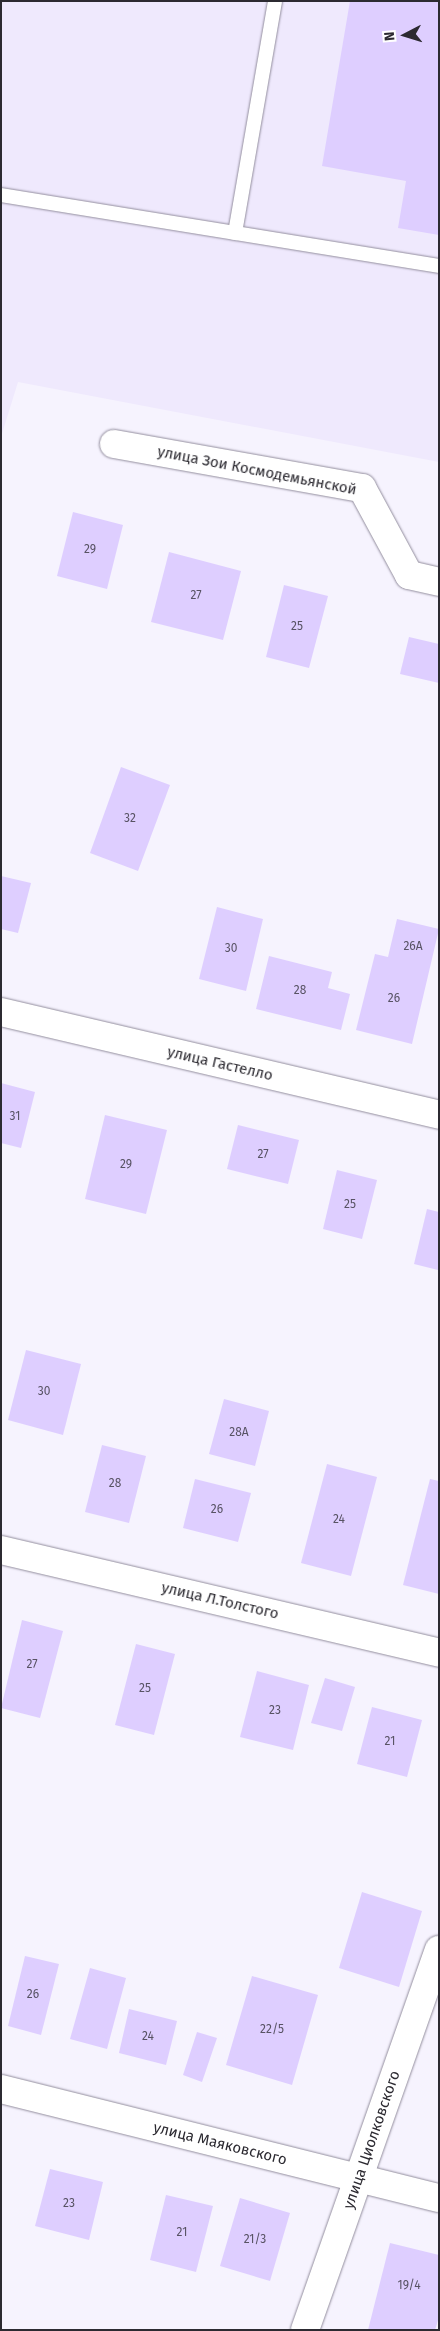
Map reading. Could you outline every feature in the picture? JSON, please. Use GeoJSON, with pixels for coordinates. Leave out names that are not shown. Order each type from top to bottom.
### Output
{"type":"FeatureCollection","features":[{"type":"Feature","properties":{"kind":"street","name":"улица Зои Космодемьянской"},"geometry":{"type":"LineString","coordinates":[[114,444],[362,488],[409,575],[439,582]]}},
{"type":"Feature","properties":{"kind":"street","name":"улица Гастелло"},"geometry":{"type":"LineString","coordinates":[[1,1012],[439,1116]]}},
{"type":"Feature","properties":{"kind":"street","name":"улица Л.Толстого"},"geometry":{"type":"LineString","coordinates":[[1,1550],[439,1652]]}},
{"type":"Feature","properties":{"kind":"street","name":"улица Циолковского"},"geometry":{"type":"LineString","coordinates":[[305,2330],[439,1950]]}},
{"type":"Feature","properties":{"kind":"street","name":"улица Маяковского"},"geometry":{"type":"LineString","coordinates":[[1,2089],[439,2198]]}},
{"type":"Feature","properties":{"kind":"lane"},"geometry":{"type":"LineString","coordinates":[[235,233],[276,1]]}},
{"type":"Feature","properties":{"kind":"lane"},"geometry":{"type":"LineString","coordinates":[[1,195],[439,266]]}},
{"type":"Feature","properties":{"kind":"shaded area"},"geometry":{"type":"Polygon","coordinates":[[[1,1],[439,1],[439,462],[18,382],[1,437],[1,1]]]}},
{"type":"Feature","properties":{"kind":"building"},"geometry":{"type":"Polygon","coordinates":[[[350,1],[439,1],[439,235],[398,228],[406,181],[322,166],[350,1]]]}},
{"type":"Feature","properties":{"kind":"building"},"geometry":{"type":"Polygon","coordinates":[[[73,512],[123,525],[107,589],[57,576],[73,512]]]}},
{"type":"Feature","properties":{"kind":"building"},"geometry":{"type":"Polygon","coordinates":[[[169,552],[241,571],[223,640],[151,622],[169,552]]]}},
{"type":"Feature","properties":{"kind":"building"},"geometry":{"type":"Polygon","coordinates":[[[284,585],[328,596],[309,668],[266,657],[284,585]]]}},
{"type":"Feature","properties":{"kind":"building"},"geometry":{"type":"Polygon","coordinates":[[[409,637],[439,644],[439,683],[400,674],[409,637]]]}},
{"type":"Feature","properties":{"kind":"building"},"geometry":{"type":"Polygon","coordinates":[[[121,767],[170,785],[138,871],[90,853],[121,767]]]}},
{"type":"Feature","properties":{"kind":"building"},"geometry":{"type":"Polygon","coordinates":[[[1,876],[31,883],[18,933],[1,929],[1,876]]]}},
{"type":"Feature","properties":{"kind":"building"},"geometry":{"type":"Polygon","coordinates":[[[217,907],[263,919],[246,991],[199,979],[217,907]]]}},
{"type":"Feature","properties":{"kind":"building"},"geometry":{"type":"Polygon","coordinates":[[[397,919],[439,929],[412,1044],[356,1030],[375,954],[388,957],[397,919]]]}},
{"type":"Feature","properties":{"kind":"building"},"geometry":{"type":"Polygon","coordinates":[[[269,956],[332,972],[328,988],[350,994],[341,1030],[256,1009],[269,956]]]}},
{"type":"Feature","properties":{"kind":"building"},"geometry":{"type":"Polygon","coordinates":[[[1,1083],[35,1092],[21,1148],[1,1143],[1,1083]]]}},
{"type":"Feature","properties":{"kind":"building"},"geometry":{"type":"Polygon","coordinates":[[[105,1115],[167,1130],[146,1214],[85,1199],[105,1115]]]}},
{"type":"Feature","properties":{"kind":"building"},"geometry":{"type":"Polygon","coordinates":[[[238,1125],[299,1140],[288,1184],[227,1169],[238,1125]]]}},
{"type":"Feature","properties":{"kind":"building"},"geometry":{"type":"Polygon","coordinates":[[[337,1170],[377,1180],[362,1239],[323,1229],[337,1170]]]}},
{"type":"Feature","properties":{"kind":"building"},"geometry":{"type":"Polygon","coordinates":[[[427,1209],[439,1212],[438,1270],[414,1264],[427,1209]]]}},
{"type":"Feature","properties":{"kind":"building"},"geometry":{"type":"Polygon","coordinates":[[[26,1350],[81,1364],[63,1435],[8,1420],[26,1350]]]}},
{"type":"Feature","properties":{"kind":"building"},"geometry":{"type":"Polygon","coordinates":[[[224,1399],[269,1411],[255,1466],[209,1454],[224,1399]]]}},
{"type":"Feature","properties":{"kind":"building"},"geometry":{"type":"Polygon","coordinates":[[[102,1445],[146,1456],[129,1523],[85,1512],[102,1445]]]}},
{"type":"Feature","properties":{"kind":"building"},"geometry":{"type":"Polygon","coordinates":[[[327,1464],[377,1477],[351,1576],[301,1563],[327,1464]]]}},
{"type":"Feature","properties":{"kind":"building"},"geometry":{"type":"Polygon","coordinates":[[[195,1479],[251,1493],[238,1542],[183,1528],[195,1479]]]}},
{"type":"Feature","properties":{"kind":"building"},"geometry":{"type":"Polygon","coordinates":[[[430,1479],[439,1481],[439,1594],[403,1585],[430,1479]]]}},
{"type":"Feature","properties":{"kind":"building"},"geometry":{"type":"Polygon","coordinates":[[[22,1620],[63,1631],[40,1718],[1,1708],[22,1620]]]}},
{"type":"Feature","properties":{"kind":"building"},"geometry":{"type":"Polygon","coordinates":[[[136,1644],[175,1654],[154,1735],[115,1725],[136,1644]]]}},
{"type":"Feature","properties":{"kind":"building"},"geometry":{"type":"Polygon","coordinates":[[[257,1671],[309,1685],[293,1750],[240,1737],[257,1671]]]}},
{"type":"Feature","properties":{"kind":"building"},"geometry":{"type":"Polygon","coordinates":[[[325,1678],[355,1687],[342,1731],[311,1723],[325,1678]]]}},
{"type":"Feature","properties":{"kind":"building"},"geometry":{"type":"Polygon","coordinates":[[[372,1707],[422,1720],[407,1777],[357,1764],[372,1707]]]}},
{"type":"Feature","properties":{"kind":"building"},"geometry":{"type":"Polygon","coordinates":[[[362,1892],[422,1911],[399,1987],[339,1968],[362,1892]]]}},
{"type":"Feature","properties":{"kind":"building"},"geometry":{"type":"Polygon","coordinates":[[[25,1956],[59,1964],[41,2035],[8,2026],[25,1956]]]}},
{"type":"Feature","properties":{"kind":"building"},"geometry":{"type":"Polygon","coordinates":[[[90,1968],[126,1978],[107,2049],[70,2039],[90,1968]]]}},
{"type":"Feature","properties":{"kind":"building"},"geometry":{"type":"Polygon","coordinates":[[[252,1976],[318,1995],[292,2085],[226,2065],[252,1976]]]}},
{"type":"Feature","properties":{"kind":"building"},"geometry":{"type":"Polygon","coordinates":[[[129,2009],[177,2021],[166,2065],[119,2053],[129,2009]]]}},
{"type":"Feature","properties":{"kind":"building"},"geometry":{"type":"Polygon","coordinates":[[[197,2032],[217,2038],[202,2082],[183,2075],[197,2032]]]}},
{"type":"Feature","properties":{"kind":"building"},"geometry":{"type":"Polygon","coordinates":[[[50,2169],[103,2182],[89,2240],[35,2226],[50,2169]]]}},
{"type":"Feature","properties":{"kind":"building"},"geometry":{"type":"Polygon","coordinates":[[[166,2195],[213,2206],[196,2272],[150,2260],[166,2195]]]}},
{"type":"Feature","properties":{"kind":"building"},"geometry":{"type":"Polygon","coordinates":[[[240,2198],[290,2213],[270,2281],[220,2266],[240,2198]]]}},
{"type":"Feature","properties":{"kind":"building"},"geometry":{"type":"Polygon","coordinates":[[[390,2243],[439,2255],[439,2317],[435,2330],[368,2330],[390,2243]]]}}]}
